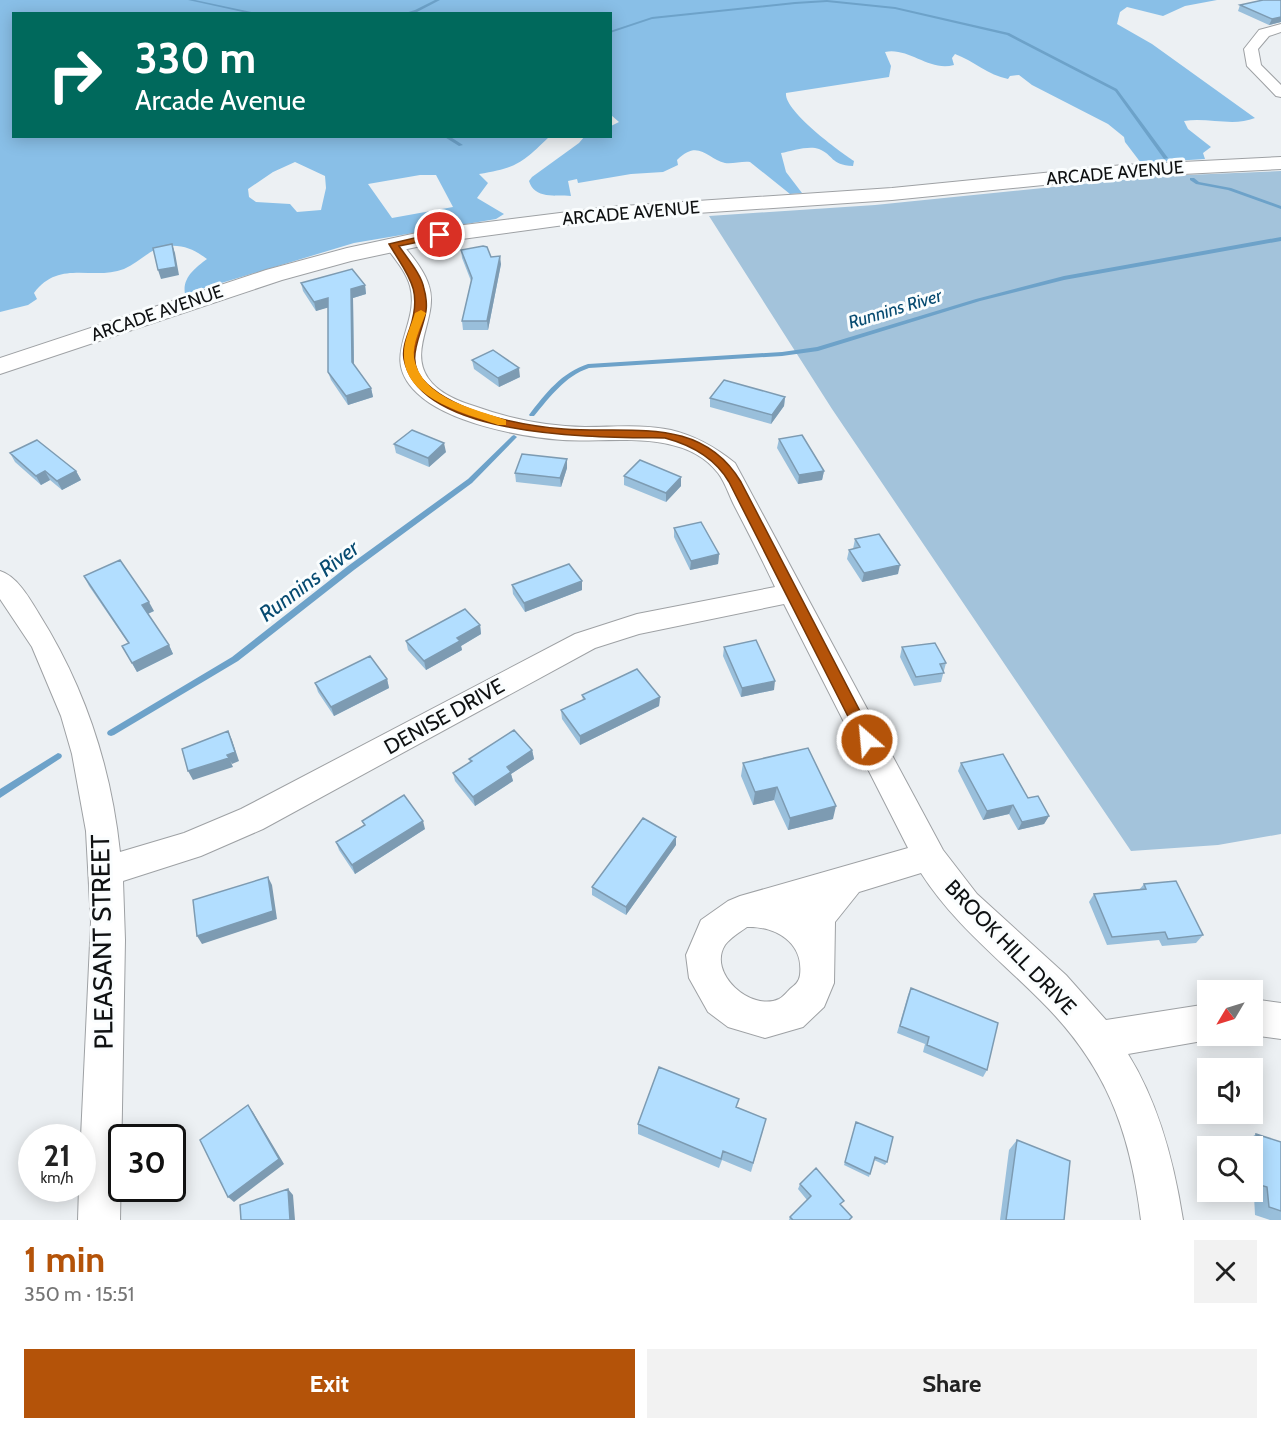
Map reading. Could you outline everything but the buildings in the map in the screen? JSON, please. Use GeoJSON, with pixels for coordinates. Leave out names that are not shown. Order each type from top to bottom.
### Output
{"type":"FeatureCollection","features":[{"type":"Feature","properties":{"kind":"main road","name":"ARCADE AVENUE"},"geometry":{"type":"LineString","coordinates":[[0,366],[263,278],[393,244],[491,227],[608,213],[892,194],[1123,171],[1281,163]]}},
{"type":"Feature","properties":{"kind":"street"},"geometry":{"type":"LineString","coordinates":[[1281,28],[1264,33],[1251,49],[1254,66],[1281,93]]}},
{"type":"Feature","properties":{"kind":"street","name":"BROOK HILL DRIVE"},"geometry":{"type":"LineString","coordinates":[[393,244],[419,286],[421,310],[409,347],[409,357],[416,378],[424,387],[456,407],[486,418],[526,428],[581,434],[648,433],[674,437],[699,446],[714,455],[727,468],[929,856],[953,891],[1066,1002],[1098,1040],[1123,1079],[1150,1148],[1162,1220]]}},
{"type":"Feature","properties":{"kind":"street","name":"PLEASANT STREET"},"geometry":{"type":"LineString","coordinates":[[0,580],[36,628],[59,671],[78,721],[92,772],[106,871],[107,954],[99,1220]]}},
{"type":"Feature","properties":{"kind":"street","name":"DENISE DRIVE"},"geometry":{"type":"LineString","coordinates":[[106,871],[189,846],[282,805],[585,641],[637,624],[791,593]]}},
{"type":"Feature","properties":{"kind":"street"},"geometry":{"type":"LineString","coordinates":[[847,881],[823,907],[818,918],[815,930],[818,975],[813,992],[804,1005],[789,1015],[772,1020],[753,1019],[735,1012],[720,1001],[710,986],[704,969],[704,950],[711,933],[724,920],[740,912],[929,856]]}},
{"type":"Feature","properties":{"kind":"street"},"geometry":{"type":"LineString","coordinates":[[740,912],[759,910],[778,914],[795,924],[808,938],[816,956]]}},
{"type":"Feature","properties":{"kind":"street"},"geometry":{"type":"LineString","coordinates":[[1263,1019],[1281,1021]]}},
{"type":"Feature","properties":{"kind":"street"},"geometry":{"type":"LineString","coordinates":[[1098,1040],[1197,1024]]}},
{"type":"Feature","properties":{"kind":"shaded area"},"geometry":{"type":"Polygon","coordinates":[[[0,0],[1217,0],[1185,6],[1163,16],[1127,7],[1120,12],[1117,24],[1152,44],[1255,118],[1238,122],[1184,121],[1188,129],[1211,147],[1203,153],[1205,159],[1141,163],[1125,142],[1124,137],[1108,124],[1032,85],[1019,75],[1010,76],[1008,79],[1001,77],[955,54],[952,58],[954,65],[945,66],[928,63],[894,51],[885,52],[891,66],[889,77],[786,93],[788,101],[803,120],[825,140],[854,161],[853,166],[840,164],[824,151],[815,148],[781,153],[786,172],[802,193],[790,194],[750,162],[725,163],[697,150],[685,154],[677,160],[678,165],[663,172],[631,174],[578,183],[577,179],[568,181],[571,196],[552,196],[536,191],[529,181],[532,177],[583,138],[612,138],[612,126],[619,122],[612,116],[612,12],[12,12],[12,138],[548,138],[518,163],[479,174],[488,183],[477,198],[504,214],[496,219],[354,243],[185,294],[187,278],[207,259],[185,247],[163,247],[124,269],[54,277],[34,293],[37,299],[28,305],[0,312],[0,0]],[[295,162],[273,172],[248,189],[249,197],[256,202],[290,204],[297,212],[321,210],[326,188],[325,176],[295,162]],[[420,175],[368,184],[392,218],[453,207],[436,175],[420,175]]]}},
{"type":"Feature","properties":{"kind":"shaded area"},"geometry":{"type":"Polygon","coordinates":[[[1281,171],[1281,834],[1218,845],[1131,851],[832,409],[709,216],[875,205],[1162,176],[1281,171]]]}},
{"type":"Feature","properties":{"kind":"waterway"},"geometry":{"type":"LineString","coordinates":[[190,0],[250,12]]}},
{"type":"Feature","properties":{"kind":"waterway"},"geometry":{"type":"LineString","coordinates":[[412,12],[438,0]]}},
{"type":"Feature","properties":{"kind":"waterway"},"geometry":{"type":"LineString","coordinates":[[612,31],[652,18],[795,3],[827,1],[895,8],[1008,34],[1116,90],[1166,158]]}},
{"type":"Feature","properties":{"kind":"waterway"},"geometry":{"type":"LineString","coordinates":[[449,138],[461,145]]}},
{"type":"Feature","properties":{"kind":"waterway"},"geometry":{"type":"LineString","coordinates":[[1192,179],[1198,183],[1229,189],[1281,208]]}},
{"type":"Feature","properties":{"kind":"waterway","name":"Runnins River"},"geometry":{"type":"LineString","coordinates":[[532,415],[564,380],[579,369],[588,366],[782,354],[818,349],[978,300],[1064,278],[1281,239]]}},
{"type":"Feature","properties":{"kind":"waterway","name":"Runnins River"},"geometry":{"type":"LineString","coordinates":[[111,733],[235,659],[351,568],[470,481],[514,437]]}},
{"type":"Feature","properties":{"kind":"waterway","name":"Runnins River"},"geometry":{"type":"LineString","coordinates":[[0,794],[58,756]]}},
{"type":"Feature","properties":{"kind":"slow traffic"},"geometry":{"type":"LineString","coordinates":[[421,313],[409,347],[409,357],[416,378],[432,394],[444,401],[472,414],[502,423]]}},
{"type":"Feature","properties":{"kind":"route"},"geometry":{"type":"LineString","coordinates":[[440,235],[393,244],[419,286],[421,310],[409,347],[409,357],[416,378],[432,394],[456,407],[504,423],[562,433],[630,432],[665,435],[683,439],[714,455],[727,468],[735,482],[867,740]]}}]}
